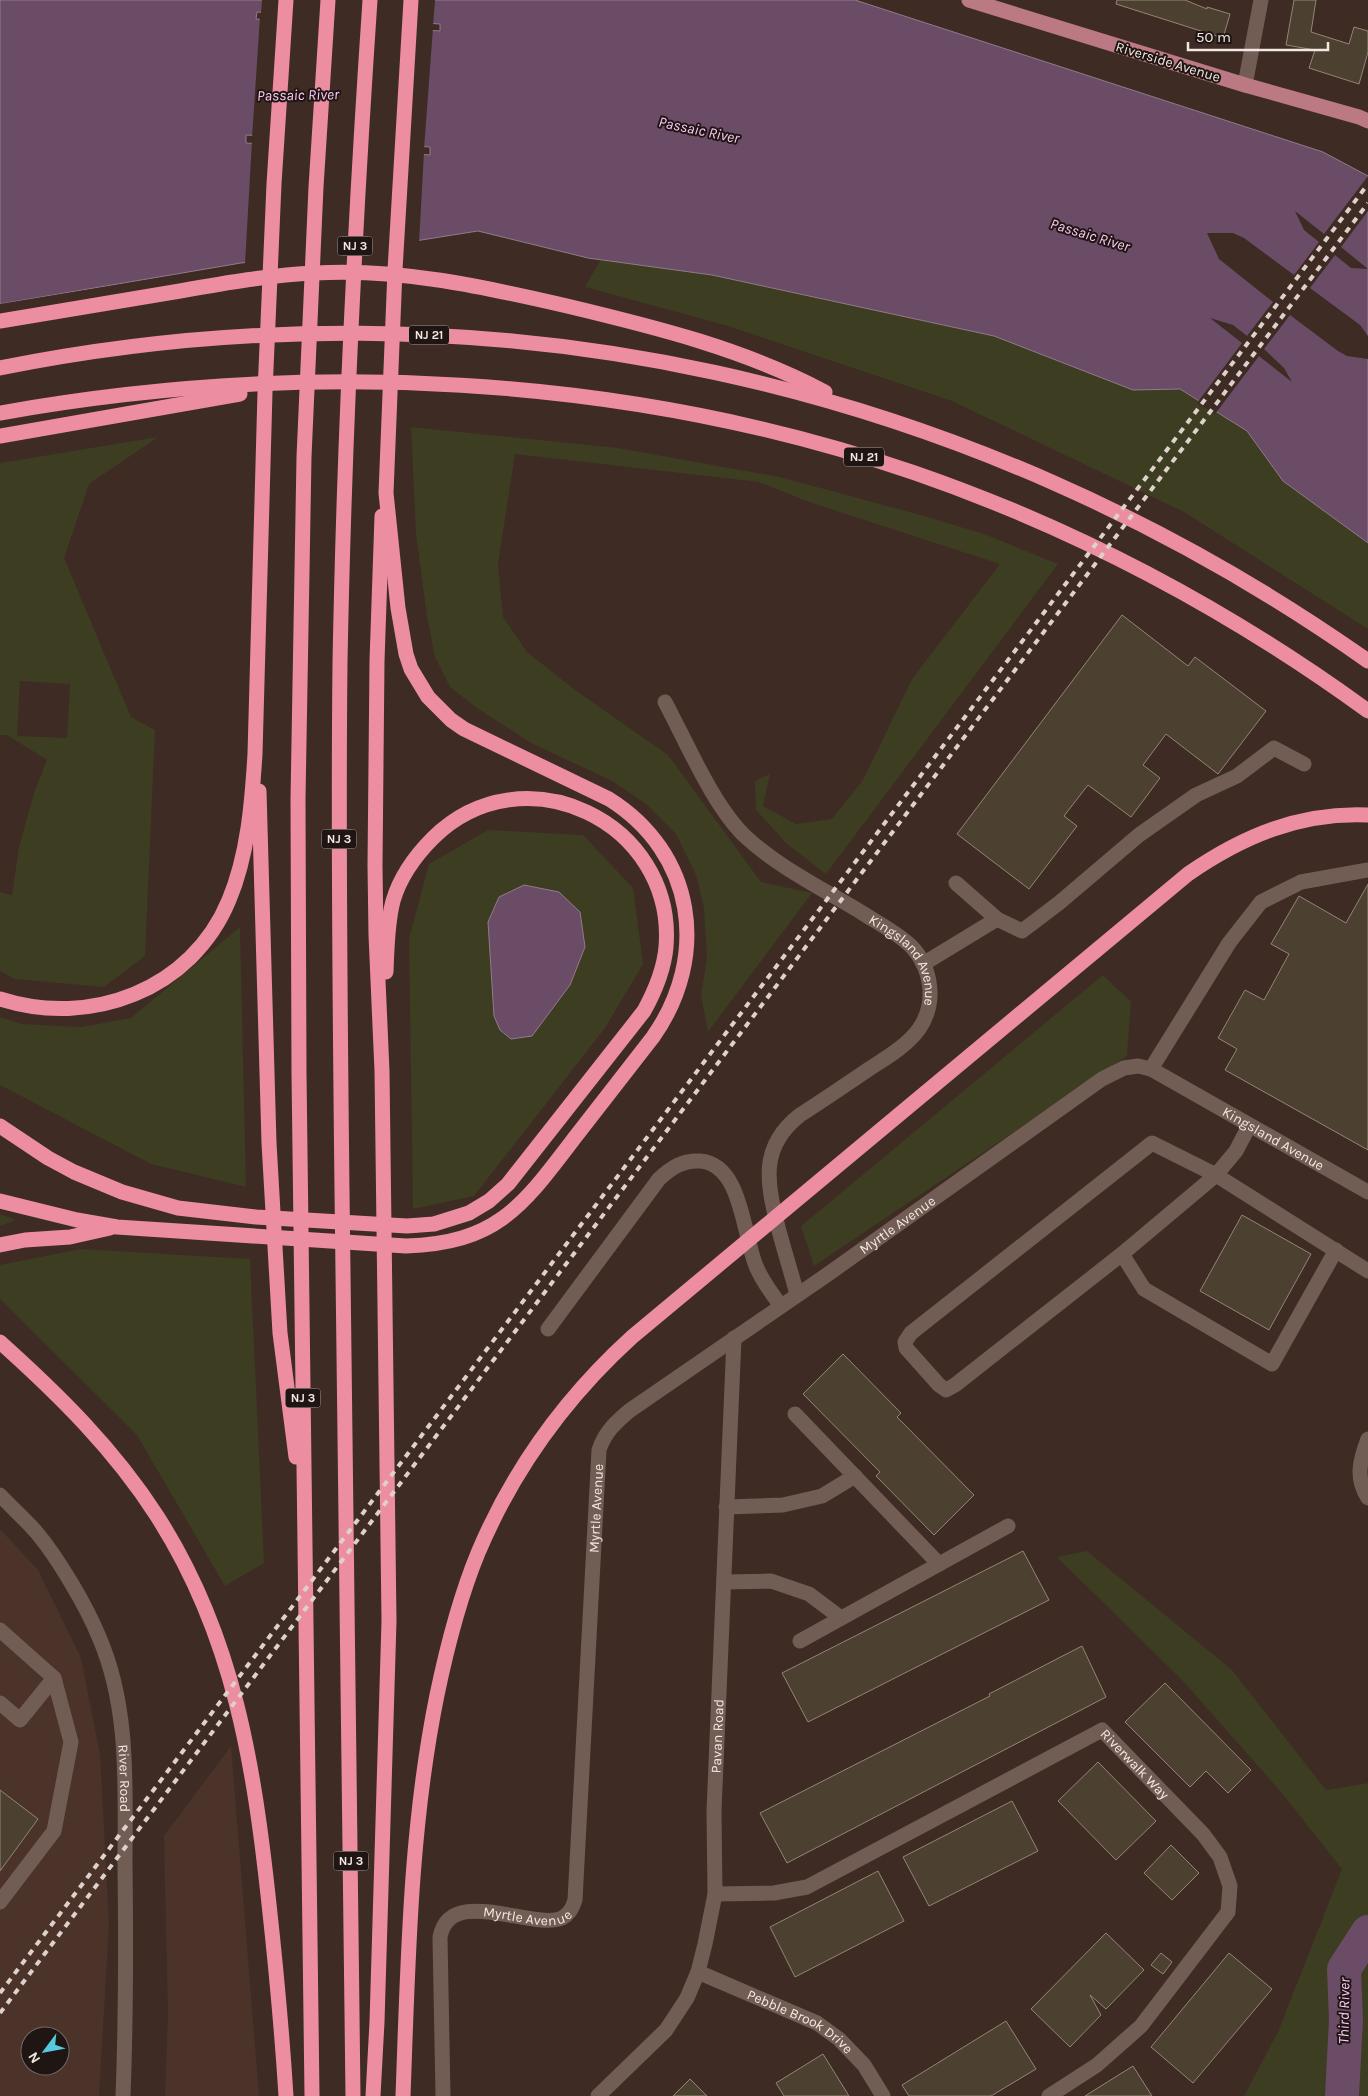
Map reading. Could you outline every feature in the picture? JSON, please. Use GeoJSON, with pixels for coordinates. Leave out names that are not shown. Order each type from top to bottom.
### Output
{"type":"FeatureCollection","features":[{"type":"Feature","properties":{"kind":"highway"},"geometry":{"type":"LineString","coordinates":[[0,999],[25,1006],[59,1010],[103,1005],[128,997],[159,982],[199,948],[210,934],[229,900],[240,865],[254,773],[261,489],[274,184],[286,0]]}},
{"type":"Feature","properties":{"kind":"highway","name":"NJ 3"},"geometry":{"type":"LineString","coordinates":[[312,2096],[298,799],[303,490],[309,322],[328,0]]}},
{"type":"Feature","properties":{"kind":"highway","name":"NJ 3"},"geometry":{"type":"LineString","coordinates":[[354,2096],[343,1280],[339,797],[344,492],[353,267],[370,0]]}},
{"type":"Feature","properties":{"kind":"highway"},"geometry":{"type":"LineString","coordinates":[[0,1201],[77,1220],[117,1227],[406,1246],[436,1245],[471,1235],[502,1219],[534,1191],[653,1037],[670,1011],[676,997],[681,982],[687,948],[686,914],[678,881],[670,864],[651,834],[624,808],[609,799],[464,729],[439,710],[418,684],[411,670],[402,638],[386,493],[395,270],[411,0]]}},
{"type":"Feature","properties":{"kind":"highway"},"geometry":{"type":"LineString","coordinates":[[407,69],[419,0]]}},
{"type":"Feature","properties":{"kind":"highway"},"geometry":{"type":"LineString","coordinates":[[0,321],[276,276],[348,272],[388,274],[427,278],[494,290],[684,336],[757,361],[822,390],[852,407]]}},
{"type":"Feature","properties":{"kind":"highway","name":"NJ 21"},"geometry":{"type":"LineString","coordinates":[[0,368],[94,351],[195,340],[314,333],[436,335],[541,344],[643,358],[744,378],[852,407],[912,426],[991,455],[1045,478],[1132,518],[1253,585],[1368,661]]}},
{"type":"Feature","properties":{"kind":"highway"},"geometry":{"type":"LineString","coordinates":[[0,436],[305,383]]}},
{"type":"Feature","properties":{"kind":"highway","name":"NJ 21"},"geometry":{"type":"LineString","coordinates":[[0,413],[85,400],[172,390],[305,383],[447,385],[546,392],[683,412],[742,424],[882,462],[1009,508],[1135,567],[1253,633],[1368,711]]}},
{"type":"Feature","properties":{"kind":"highway"},"geometry":{"type":"LineString","coordinates":[[373,2096],[386,1748],[389,1572],[382,1071],[376,949],[375,866],[380,524],[386,493]]}},
{"type":"Feature","properties":{"kind":"highway"},"geometry":{"type":"LineString","coordinates":[[256,717],[264,1004],[277,1276],[284,1367],[305,1518]]}},
{"type":"Feature","properties":{"kind":"highway"},"geometry":{"type":"LineString","coordinates":[[0,1126],[48,1158],[74,1172],[122,1192],[178,1208],[256,1217],[407,1226],[440,1223],[469,1213],[489,1201],[516,1174],[636,1022],[656,987],[666,946],[665,916],[651,873],[634,848],[611,826],[598,817],[570,805],[541,798],[511,799],[481,806],[452,821],[439,832],[416,857],[393,900],[388,937],[382,1071]]}},
{"type":"Feature","properties":{"kind":"highway"},"geometry":{"type":"LineString","coordinates":[[403,2096],[414,1851],[428,1743],[446,1654],[469,1577],[496,1515],[527,1460],[559,1416],[595,1373],[632,1337],[1188,874],[1240,842],[1278,827],[1316,818],[1368,816]]}},
{"type":"Feature","properties":{"kind":"highway"},"geometry":{"type":"LineString","coordinates":[[0,1191],[56,1214]]}},
{"type":"Feature","properties":{"kind":"highway"},"geometry":{"type":"LineString","coordinates":[[0,1245],[25,1240],[70,1237],[117,1227]]}},
{"type":"Feature","properties":{"kind":"highway"},"geometry":{"type":"LineString","coordinates":[[0,1342],[72,1409],[117,1461],[157,1516],[176,1547],[200,1595],[224,1658],[244,1730],[265,1869],[279,2004],[286,2096]]}},
{"type":"Feature","properties":{"kind":"main road","name":"Riverside Avenue"},"geometry":{"type":"LineString","coordinates":[[969,0],[1368,121]]}},
{"type":"Feature","properties":{"kind":"street"},"geometry":{"type":"LineString","coordinates":[[1246,85],[1261,0]]}},
{"type":"Feature","properties":{"kind":"street","name":"Kingsland Avenue"},"geometry":{"type":"LineString","coordinates":[[665,702],[713,793],[723,809],[745,836],[776,860],[900,937],[911,947],[928,974],[929,1007],[919,1030],[887,1057],[790,1123],[776,1142],[771,1154],[768,1177],[771,1200],[797,1294]]}},
{"type":"Feature","properties":{"kind":"street"},"geometry":{"type":"LineString","coordinates":[[956,883],[996,919],[1022,931],[1059,903],[1139,835],[1196,795],[1237,776],[1274,748],[1304,764]]}},
{"type":"Feature","properties":{"kind":"street"},"geometry":{"type":"LineString","coordinates":[[1151,1070],[1228,943],[1261,902],[1302,882],[1368,870]]}},
{"type":"Feature","properties":{"kind":"street"},"geometry":{"type":"LineString","coordinates":[[923,964],[996,919]]}},
{"type":"Feature","properties":{"kind":"street","name":"Kingsland Avenue"},"geometry":{"type":"LineString","coordinates":[[1124,1068],[1138,1066],[1151,1070],[1368,1192]]}},
{"type":"Feature","properties":{"kind":"street","name":"Myrtle Avenue"},"geometry":{"type":"LineString","coordinates":[[443,2096],[440,1937],[442,1927],[455,1915],[479,1911],[555,1920],[568,1914],[575,1900],[595,1501],[599,1450],[604,1436],[611,1426],[629,1411],[831,1272],[1067,1102],[1102,1079],[1124,1068]]}},
{"type":"Feature","properties":{"kind":"street"},"geometry":{"type":"LineString","coordinates":[[1249,1126],[1236,1151],[1216,1175],[1122,1254],[955,1385],[946,1390],[939,1385],[906,1348],[905,1342],[911,1334],[1152,1143],[1216,1175],[1368,1271]]}},
{"type":"Feature","properties":{"kind":"street"},"geometry":{"type":"LineString","coordinates":[[548,1329],[659,1179],[670,1168],[694,1160],[717,1166],[727,1176],[734,1189],[756,1266],[781,1306]]}},
{"type":"Feature","properties":{"kind":"street"},"geometry":{"type":"LineString","coordinates":[[1122,1254],[1144,1289],[1272,1364],[1336,1250]]}},
{"type":"Feature","properties":{"kind":"street","name":"Pavan Road"},"geometry":{"type":"LineString","coordinates":[[598,2096],[666,2030],[687,1998],[698,1972],[715,1894],[714,1811],[734,1338]]}},
{"type":"Feature","properties":{"kind":"street"},"geometry":{"type":"LineString","coordinates":[[795,1414],[939,1564]]}},
{"type":"Feature","properties":{"kind":"street"},"geometry":{"type":"LineString","coordinates":[[1368,1439],[1360,1467],[1361,1484],[1368,1498]]}},
{"type":"Feature","properties":{"kind":"street"},"geometry":{"type":"LineString","coordinates":[[726,1507],[783,1505],[822,1496],[855,1476]]}},
{"type":"Feature","properties":{"kind":"street","name":"River Road"},"geometry":{"type":"LineString","coordinates":[[0,1495],[38,1534],[80,1600],[99,1637],[112,1674],[120,1706],[125,1773],[126,2015],[122,2096]]}},
{"type":"Feature","properties":{"kind":"street"},"geometry":{"type":"LineString","coordinates":[[800,1641],[1008,1526]]}},
{"type":"Feature","properties":{"kind":"street"},"geometry":{"type":"LineString","coordinates":[[724,1582],[771,1582],[809,1594],[841,1618]]}},
{"type":"Feature","properties":{"kind":"street"},"geometry":{"type":"LineString","coordinates":[[0,1630],[54,1678],[71,1742],[54,1831],[0,1902]]}},
{"type":"Feature","properties":{"kind":"street"},"geometry":{"type":"LineString","coordinates":[[0,1703],[20,1720],[54,1678]]}},
{"type":"Feature","properties":{"kind":"street","name":"Riverwalk Way"},"geometry":{"type":"LineString","coordinates":[[715,1894],[774,1893],[807,1887],[1102,1730],[1203,1834],[1220,1857],[1230,1886],[1228,1912],[1141,2026],[1097,2066],[1049,2096]]}},
{"type":"Feature","properties":{"kind":"street","name":"Pebble Brook Drive"},"geometry":{"type":"LineString","coordinates":[[698,1972],[817,2023],[839,2039],[864,2065],[883,2096]]}},
{"type":"Feature","properties":{"kind":"shaded area"},"geometry":{"type":"Polygon","coordinates":[[[601,259],[712,275],[994,336],[1133,390],[1180,389],[1247,431],[1283,481],[1368,543],[1368,629],[1184,512],[952,401],[728,326],[585,287],[601,259]]]}},
{"type":"Feature","properties":{"kind":"shaded area"},"geometry":{"type":"Polygon","coordinates":[[[411,427],[618,448],[780,477],[984,534],[1058,564],[826,874],[787,844],[756,810],[755,781],[770,774],[763,806],[796,824],[832,819],[863,780],[912,679],[1000,564],[812,503],[759,482],[515,454],[498,564],[503,617],[527,652],[575,690],[668,755],[761,882],[812,893],[708,1032],[701,995],[707,958],[704,908],[696,875],[676,834],[646,804],[612,781],[531,743],[477,708],[450,687],[435,657],[427,617],[416,533],[411,427]]]}},
{"type":"Feature","properties":{"kind":"shaded area"},"geometry":{"type":"Polygon","coordinates":[[[158,437],[89,484],[64,558],[131,717],[155,730],[145,956],[104,987],[14,979],[0,971],[0,892],[12,895],[19,847],[34,793],[47,760],[7,735],[0,735],[0,463],[158,437]],[[20,681],[17,736],[67,738],[70,684],[20,681]]]}},
{"type":"Feature","properties":{"kind":"shaded area"},"geometry":{"type":"Polygon","coordinates":[[[488,830],[583,835],[633,888],[643,964],[605,1028],[474,1196],[413,1209],[409,939],[429,864],[488,830]],[[488,922],[494,1016],[500,1030],[488,922]]]}},
{"type":"Feature","properties":{"kind":"shaded area"},"geometry":{"type":"Polygon","coordinates":[[[240,927],[246,1187],[151,1164],[0,1085],[0,1017],[22,1024],[81,1027],[131,1018],[240,927]]]}},
{"type":"Feature","properties":{"kind":"shaded area"},"geometry":{"type":"Polygon","coordinates":[[[1103,975],[1131,1002],[1127,1056],[814,1266],[801,1226],[1103,975]]]}},
{"type":"Feature","properties":{"kind":"shaded area"},"geometry":{"type":"Polygon","coordinates":[[[0,1214],[16,1220],[0,1226],[0,1214]]]}},
{"type":"Feature","properties":{"kind":"shaded area"},"geometry":{"type":"Polygon","coordinates":[[[81,1249],[250,1259],[264,1563],[225,1586],[137,1435],[0,1299],[0,1265],[81,1249]]]}},
{"type":"Feature","properties":{"kind":"shaded area"},"geometry":{"type":"Polygon","coordinates":[[[0,1529],[38,1570],[81,1658],[100,1754],[109,1924],[99,2096],[0,2096],[0,1529]]]}},
{"type":"Feature","properties":{"kind":"shaded area"},"geometry":{"type":"Polygon","coordinates":[[[1087,1551],[1232,1670],[1326,1790],[1368,1783],[1368,2096],[1244,2096],[1278,2032],[1342,1869],[1281,1792],[1183,1681],[1057,1557],[1087,1551]]]}},
{"type":"Feature","properties":{"kind":"shaded area"},"geometry":{"type":"Polygon","coordinates":[[[231,1746],[259,2096],[165,2096],[168,2014],[164,1836],[231,1746]]]}},
{"type":"Feature","properties":{"kind":"water","name":"Passaic River"},"geometry":{"type":"Polygon","coordinates":[[[0,0],[855,0],[1323,152],[1368,176],[1368,543],[1283,481],[1247,431],[1180,389],[1133,390],[994,336],[712,275],[588,258],[478,231],[371,248],[241,263],[0,304],[0,0]],[[257,12],[256,19],[440,31],[440,24],[257,12]],[[246,135],[246,143],[430,155],[430,147],[246,135]]]}},
{"type":"Feature","properties":{"kind":"water"},"geometry":{"type":"Polygon","coordinates":[[[524,885],[559,892],[580,912],[585,947],[570,985],[532,1036],[511,1039],[500,1030],[494,1016],[488,922],[499,897],[524,885]]]}},
{"type":"Feature","properties":{"kind":"pier"},"geometry":{"type":"Polygon","coordinates":[[[262,0],[435,0],[433,26],[261,14],[262,0]]]}},
{"type":"Feature","properties":{"kind":"pier"},"geometry":{"type":"Polygon","coordinates":[[[260,17],[433,28],[424,149],[252,138],[260,17]]]}},
{"type":"Feature","properties":{"kind":"pier"},"geometry":{"type":"Polygon","coordinates":[[[252,141],[424,152],[419,243],[242,265],[0,307],[0,304],[245,264],[252,141]]]}},
{"type":"Feature","properties":{"kind":"pier"},"geometry":{"type":"Polygon","coordinates":[[[1368,176],[1368,211],[1341,247],[1368,269],[1351,268],[1335,255],[1310,288],[1360,325],[1368,336],[1368,359],[1347,356],[1338,351],[1290,315],[1264,349],[1284,368],[1292,382],[1259,356],[1215,414],[1197,403],[1242,343],[1210,318],[1233,325],[1247,336],[1273,302],[1219,259],[1207,233],[1233,233],[1244,238],[1294,275],[1319,242],[1304,230],[1295,211],[1324,234],[1368,176]]]}},
{"type":"Feature","properties":{"kind":"building"},"geometry":{"type":"Polygon","coordinates":[[[1117,0],[1185,0],[1207,9],[1207,7],[1230,14],[1223,38],[1116,4],[1117,0]]]}},
{"type":"Feature","properties":{"kind":"building"},"geometry":{"type":"Polygon","coordinates":[[[1294,0],[1316,0],[1311,32],[1349,44],[1354,27],[1368,31],[1368,52],[1359,84],[1309,68],[1315,50],[1286,45],[1294,0]]]}},
{"type":"Feature","properties":{"kind":"building"},"geometry":{"type":"Polygon","coordinates":[[[1122,615],[1188,666],[1195,657],[1266,711],[1218,774],[1166,734],[1143,765],[1160,778],[1131,817],[1088,785],[1064,816],[1077,826],[1029,889],[957,834],[1122,615]]]}},
{"type":"Feature","properties":{"kind":"building"},"geometry":{"type":"Polygon","coordinates":[[[1368,884],[1368,1150],[1225,1070],[1237,1049],[1218,1038],[1245,990],[1264,1000],[1289,954],[1271,944],[1299,896],[1346,923],[1368,884]]]}},
{"type":"Feature","properties":{"kind":"building"},"geometry":{"type":"Polygon","coordinates":[[[1242,1215],[1311,1254],[1269,1330],[1200,1291],[1242,1215]]]}},
{"type":"Feature","properties":{"kind":"building"},"geometry":{"type":"Polygon","coordinates":[[[843,1354],[901,1413],[897,1417],[974,1495],[934,1535],[876,1476],[880,1472],[803,1394],[843,1354]]]}},
{"type":"Feature","properties":{"kind":"building"},"geometry":{"type":"Polygon","coordinates":[[[1023,1551],[1049,1600],[808,1722],[782,1673],[1023,1551]]]}},
{"type":"Feature","properties":{"kind":"building"},"geometry":{"type":"Polygon","coordinates":[[[1082,1646],[1106,1697],[787,1863],[760,1813],[990,1696],[989,1694],[1082,1646]]]}},
{"type":"Feature","properties":{"kind":"building"},"geometry":{"type":"Polygon","coordinates":[[[1165,1683],[1251,1770],[1228,1793],[1206,1771],[1190,1787],[1125,1722],[1165,1683]]]}},
{"type":"Feature","properties":{"kind":"building"},"geometry":{"type":"Polygon","coordinates":[[[1098,1762],[1156,1821],[1116,1860],[1058,1801],[1098,1762]]]}},
{"type":"Feature","properties":{"kind":"building"},"geometry":{"type":"Polygon","coordinates":[[[0,1790],[38,1819],[0,1871],[0,1790]]]}},
{"type":"Feature","properties":{"kind":"building"},"geometry":{"type":"Polygon","coordinates":[[[1012,1801],[1038,1851],[929,1906],[903,1857],[1012,1801]]]}},
{"type":"Feature","properties":{"kind":"building"},"geometry":{"type":"Polygon","coordinates":[[[1171,1845],[1199,1873],[1172,1900],[1144,1873],[1171,1845]]]}},
{"type":"Feature","properties":{"kind":"building"},"geometry":{"type":"Polygon","coordinates":[[[878,1871],[904,1921],[795,1977],[770,1927],[878,1871]]]}},
{"type":"Feature","properties":{"kind":"building"},"geometry":{"type":"Polygon","coordinates":[[[1106,1933],[1144,1970],[1106,2009],[1090,1995],[1101,2015],[1070,2047],[1031,2009],[1106,1933]]]}},
{"type":"Feature","properties":{"kind":"building"},"geometry":{"type":"Polygon","coordinates":[[[1161,1953],[1172,1962],[1163,1974],[1151,1965],[1161,1953]]]}},
{"type":"Feature","properties":{"kind":"building"},"geometry":{"type":"Polygon","coordinates":[[[1229,1953],[1272,1989],[1193,2083],[1151,2047],[1229,1953]]]}},
{"type":"Feature","properties":{"kind":"building"},"geometry":{"type":"Polygon","coordinates":[[[1006,2021],[1036,2069],[991,2096],[909,2096],[902,2085],[1006,2021]]]}},
{"type":"Feature","properties":{"kind":"building"},"geometry":{"type":"Polygon","coordinates":[[[823,2054],[849,2096],[784,2096],[776,2083],[823,2054]]]}},
{"type":"Feature","properties":{"kind":"building"},"geometry":{"type":"Polygon","coordinates":[[[1133,2066],[1152,2096],[1085,2096],[1133,2066]]]}},
{"type":"Feature","properties":{"kind":"building"},"geometry":{"type":"Polygon","coordinates":[[[690,2079],[707,2096],[673,2096],[690,2079]]]}},
{"type":"Feature","properties":{"kind":"waterway","name":"Third River"},"geometry":{"type":"LineString","coordinates":[[1342,2096],[1346,2020],[1344,1969],[1368,1932]]}},
{"type":"Feature","properties":{"kind":"railway"},"geometry":{"type":"LineString","coordinates":[[0,1993],[1368,184]]}},
{"type":"Feature","properties":{"kind":"railway"},"geometry":{"type":"LineString","coordinates":[[0,2013],[1368,203]]}}]}
